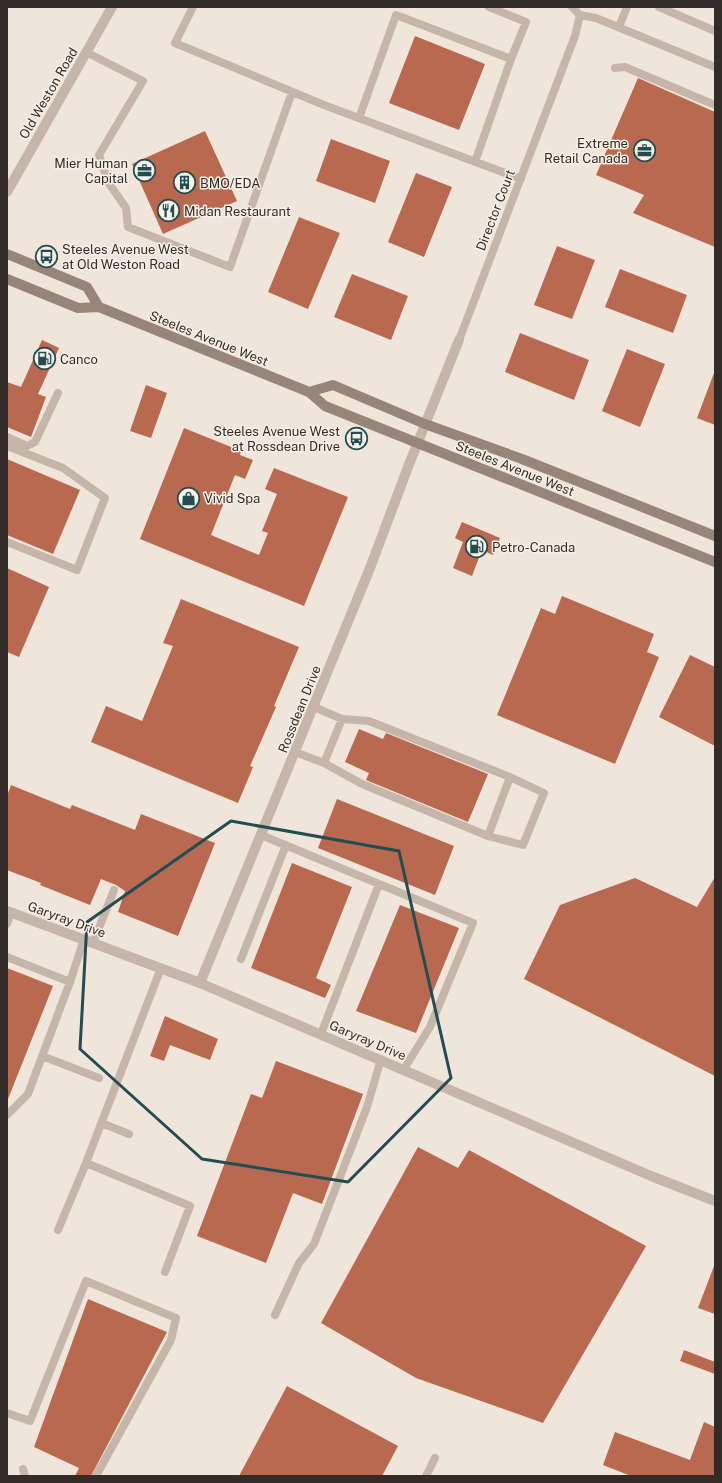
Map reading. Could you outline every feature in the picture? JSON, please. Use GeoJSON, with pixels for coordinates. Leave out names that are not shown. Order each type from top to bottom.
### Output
{"type":"FeatureCollection","features":[{"type":"Feature","properties":{"kind":"main road"},"geometry":{"type":"LineString","coordinates":[[7,254],[87,287],[99,307]]}},
{"type":"Feature","properties":{"kind":"main road","name":"Steeles Avenue West"},"geometry":{"type":"LineString","coordinates":[[7,279],[78,308],[99,307],[308,392],[325,406],[715,562]]}},
{"type":"Feature","properties":{"kind":"main road","name":"Steeles Avenue West"},"geometry":{"type":"LineString","coordinates":[[308,392],[333,385],[425,424],[522,459],[715,536]]}},
{"type":"Feature","properties":{"kind":"street","name":"Old Weston Road"},"geometry":{"type":"LineString","coordinates":[[7,192],[112,7]]}},
{"type":"Feature","properties":{"kind":"street","name":"Director Court"},"geometry":{"type":"LineString","coordinates":[[425,424],[459,340]]}},
{"type":"Feature","properties":{"kind":"street","name":"Rossdean Drive"},"geometry":{"type":"LineString","coordinates":[[200,983],[370,568],[425,424]]}},
{"type":"Feature","properties":{"kind":"street","name":"Garyray Drive"},"geometry":{"type":"LineString","coordinates":[[9,911],[200,983],[381,1059],[651,1176],[715,1201]]}},
{"type":"Feature","properties":{"kind":"lane"},"geometry":{"type":"LineString","coordinates":[[193,7],[174,43],[254,77],[358,118],[520,179]]}},
{"type":"Feature","properties":{"kind":"lane"},"geometry":{"type":"LineString","coordinates":[[358,118],[400,7]]}},
{"type":"Feature","properties":{"kind":"lane"},"geometry":{"type":"LineString","coordinates":[[475,162],[511,59],[526,22],[488,7]]}},
{"type":"Feature","properties":{"kind":"lane"},"geometry":{"type":"LineString","coordinates":[[572,7],[580,15],[596,18],[715,67]]}},
{"type":"Feature","properties":{"kind":"lane"},"geometry":{"type":"LineString","coordinates":[[619,27],[628,7]]}},
{"type":"Feature","properties":{"kind":"lane"},"geometry":{"type":"LineString","coordinates":[[659,7],[715,30]]}},
{"type":"Feature","properties":{"kind":"lane","name":"Director Court"},"geometry":{"type":"LineString","coordinates":[[459,340],[575,36],[580,15]]}},
{"type":"Feature","properties":{"kind":"lane"},"geometry":{"type":"LineString","coordinates":[[396,16],[511,59]]}},
{"type":"Feature","properties":{"kind":"lane"},"geometry":{"type":"LineString","coordinates":[[86,52],[143,81],[99,155],[108,182],[126,208],[128,227],[230,267],[292,92]]}},
{"type":"Feature","properties":{"kind":"lane"},"geometry":{"type":"LineString","coordinates":[[615,68],[625,66],[715,105]]}},
{"type":"Feature","properties":{"kind":"lane"},"geometry":{"type":"LineString","coordinates":[[7,437],[27,446],[35,442],[58,392]]}},
{"type":"Feature","properties":{"kind":"lane"},"geometry":{"type":"LineString","coordinates":[[7,446],[63,468],[105,498],[77,570],[7,542]]}},
{"type":"Feature","properties":{"kind":"lane"},"geometry":{"type":"LineString","coordinates":[[295,752],[324,763],[362,784],[488,836],[523,845],[544,793],[510,777],[369,720],[342,719],[314,706]]}},
{"type":"Feature","properties":{"kind":"lane"},"geometry":{"type":"LineString","coordinates":[[324,763],[342,719]]}},
{"type":"Feature","properties":{"kind":"lane"},"geometry":{"type":"LineString","coordinates":[[488,836],[510,777]]}},
{"type":"Feature","properties":{"kind":"lane"},"geometry":{"type":"LineString","coordinates":[[261,835],[473,923],[430,1027],[404,1069]]}},
{"type":"Feature","properties":{"kind":"lane"},"geometry":{"type":"LineString","coordinates":[[241,959],[286,845]]}},
{"type":"Feature","properties":{"kind":"lane"},"geometry":{"type":"LineString","coordinates":[[321,1034],[379,884]]}},
{"type":"Feature","properties":{"kind":"lane"},"geometry":{"type":"LineString","coordinates":[[7,1115],[28,1094],[70,982],[88,941],[114,890]]}},
{"type":"Feature","properties":{"kind":"lane"},"geometry":{"type":"LineString","coordinates":[[7,924],[9,911]]}},
{"type":"Feature","properties":{"kind":"lane"},"geometry":{"type":"LineString","coordinates":[[7,957],[70,982]]}},
{"type":"Feature","properties":{"kind":"lane"},"geometry":{"type":"LineString","coordinates":[[58,1230],[86,1164],[161,968]]}},
{"type":"Feature","properties":{"kind":"lane"},"geometry":{"type":"LineString","coordinates":[[42,1056],[100,1078]]}},
{"type":"Feature","properties":{"kind":"lane"},"geometry":{"type":"LineString","coordinates":[[275,1315],[299,1263],[314,1244],[367,1107],[381,1059]]}},
{"type":"Feature","properties":{"kind":"lane"},"geometry":{"type":"LineString","coordinates":[[101,1122],[129,1134]]}},
{"type":"Feature","properties":{"kind":"lane"},"geometry":{"type":"LineString","coordinates":[[86,1164],[190,1206],[165,1272]]}},
{"type":"Feature","properties":{"kind":"lane"},"geometry":{"type":"LineString","coordinates":[[7,1413],[30,1421],[86,1281],[176,1318],[171,1340],[96,1476]]}},
{"type":"Feature","properties":{"kind":"lane"},"geometry":{"type":"LineString","coordinates":[[426,1476],[435,1458]]}},
{"type":"Feature","properties":{"kind":"highlighted area"},"geometry":{"type":"Polygon","coordinates":[[[231,821],[399,851],[451,1078],[348,1182],[202,1159],[80,1049],[87,922],[231,821]]]}},
{"type":"Feature","properties":{"kind":"building"},"geometry":{"type":"Polygon","coordinates":[[[415,36],[485,64],[459,130],[389,103],[415,36]]]}},
{"type":"Feature","properties":{"kind":"building"},"geometry":{"type":"Polygon","coordinates":[[[638,78],[715,112],[715,247],[633,213],[644,195],[596,175],[638,78]]]}},
{"type":"Feature","properties":{"kind":"building","name":"BMO/EDA"},"geometry":{"type":"Polygon","coordinates":[[[205,131],[237,201],[163,234],[132,164],[205,131]]]}},
{"type":"Feature","properties":{"kind":"building"},"geometry":{"type":"Polygon","coordinates":[[[331,139],[390,161],[375,203],[316,181],[331,139]]]}},
{"type":"Feature","properties":{"kind":"building"},"geometry":{"type":"Polygon","coordinates":[[[416,173],[452,187],[424,257],[388,242],[416,173]]]}},
{"type":"Feature","properties":{"kind":"building"},"geometry":{"type":"Polygon","coordinates":[[[299,217],[340,233],[308,309],[268,292],[299,217]]]}},
{"type":"Feature","properties":{"kind":"building"},"geometry":{"type":"Polygon","coordinates":[[[557,246],[595,260],[572,319],[534,305],[557,246]]]}},
{"type":"Feature","properties":{"kind":"building"},"geometry":{"type":"Polygon","coordinates":[[[620,269],[687,295],[673,333],[605,307],[620,269]]]}},
{"type":"Feature","properties":{"kind":"building"},"geometry":{"type":"Polygon","coordinates":[[[352,274],[408,296],[391,340],[334,317],[352,274]]]}},
{"type":"Feature","properties":{"kind":"building"},"geometry":{"type":"Polygon","coordinates":[[[520,333],[589,360],[574,400],[505,372],[520,333]]]}},
{"type":"Feature","properties":{"kind":"building"},"geometry":{"type":"Polygon","coordinates":[[[42,340],[59,348],[38,394],[46,397],[31,437],[7,427],[7,382],[21,387],[42,340]]]}},
{"type":"Feature","properties":{"kind":"building"},"geometry":{"type":"Polygon","coordinates":[[[627,349],[665,364],[640,427],[602,411],[627,349]]]}},
{"type":"Feature","properties":{"kind":"building"},"geometry":{"type":"Polygon","coordinates":[[[715,373],[715,425],[697,418],[715,373]]]}},
{"type":"Feature","properties":{"kind":"building"},"geometry":{"type":"Polygon","coordinates":[[[146,385],[167,393],[151,438],[130,431],[146,385]]]}},
{"type":"Feature","properties":{"kind":"building"},"geometry":{"type":"Polygon","coordinates":[[[184,428],[241,451],[240,455],[253,460],[245,479],[235,475],[211,535],[259,555],[268,533],[262,531],[277,494],[265,489],[274,468],[348,497],[304,606],[140,539],[184,428]]]}},
{"type":"Feature","properties":{"kind":"building"},"geometry":{"type":"Polygon","coordinates":[[[7,459],[80,490],[53,554],[7,535],[7,459]]]}},
{"type":"Feature","properties":{"kind":"building"},"geometry":{"type":"Polygon","coordinates":[[[462,522],[500,538],[493,555],[482,550],[472,576],[453,568],[463,542],[455,538],[462,522]]]}},
{"type":"Feature","properties":{"kind":"building"},"geometry":{"type":"Polygon","coordinates":[[[7,568],[49,587],[19,657],[7,652],[7,568]]]}},
{"type":"Feature","properties":{"kind":"building"},"geometry":{"type":"Polygon","coordinates":[[[562,596],[654,634],[647,652],[659,657],[615,764],[497,715],[541,608],[555,614],[562,596]]]}},
{"type":"Feature","properties":{"kind":"building"},"geometry":{"type":"Polygon","coordinates":[[[181,599],[299,647],[274,706],[276,707],[250,766],[253,767],[238,803],[91,742],[106,706],[142,721],[173,646],[163,643],[181,599]]]}},
{"type":"Feature","properties":{"kind":"building"},"geometry":{"type":"Polygon","coordinates":[[[690,655],[715,667],[715,746],[659,717],[690,655]]]}},
{"type":"Feature","properties":{"kind":"building"},"geometry":{"type":"Polygon","coordinates":[[[359,729],[383,739],[386,733],[488,774],[468,822],[366,780],[369,773],[345,762],[359,729]]]}},
{"type":"Feature","properties":{"kind":"building"},"geometry":{"type":"Polygon","coordinates":[[[11,785],[70,809],[72,805],[135,830],[141,814],[215,843],[178,936],[118,912],[125,891],[116,885],[101,879],[90,905],[40,885],[41,883],[7,870],[7,796],[11,785]]]}},
{"type":"Feature","properties":{"kind":"building"},"geometry":{"type":"Polygon","coordinates":[[[337,799],[454,846],[435,895],[318,848],[337,799]]]}},
{"type":"Feature","properties":{"kind":"building"},"geometry":{"type":"Polygon","coordinates":[[[292,863],[352,887],[316,978],[331,985],[325,998],[251,968],[292,863]]]}},
{"type":"Feature","properties":{"kind":"building"},"geometry":{"type":"Polygon","coordinates":[[[715,877],[715,1076],[524,979],[560,905],[635,878],[697,907],[715,877]]]}},
{"type":"Feature","properties":{"kind":"building"},"geometry":{"type":"Polygon","coordinates":[[[400,905],[459,928],[416,1033],[356,1011],[400,905]]]}},
{"type":"Feature","properties":{"kind":"building"},"geometry":{"type":"Polygon","coordinates":[[[7,968],[53,986],[8,1099],[7,1099],[7,968]]]}},
{"type":"Feature","properties":{"kind":"building"},"geometry":{"type":"Polygon","coordinates":[[[165,1016],[218,1039],[210,1060],[170,1045],[164,1061],[150,1056],[165,1016]]]}},
{"type":"Feature","properties":{"kind":"building"},"geometry":{"type":"Polygon","coordinates":[[[276,1061],[363,1094],[322,1204],[293,1193],[266,1263],[197,1236],[251,1094],[262,1098],[276,1061]]]}},
{"type":"Feature","properties":{"kind":"building"},"geometry":{"type":"Polygon","coordinates":[[[418,1147],[458,1168],[469,1150],[646,1246],[543,1423],[416,1378],[321,1323],[418,1147]]]}},
{"type":"Feature","properties":{"kind":"building"},"geometry":{"type":"Polygon","coordinates":[[[714,1266],[715,1267],[715,1314],[698,1308],[714,1266]]]}},
{"type":"Feature","properties":{"kind":"building"},"geometry":{"type":"Polygon","coordinates":[[[88,1299],[167,1332],[91,1476],[75,1476],[79,1468],[34,1447],[88,1299]]]}},
{"type":"Feature","properties":{"kind":"building"},"geometry":{"type":"Polygon","coordinates":[[[684,1350],[715,1362],[715,1374],[680,1361],[684,1350]]]}},
{"type":"Feature","properties":{"kind":"building"},"geometry":{"type":"Polygon","coordinates":[[[287,1386],[398,1446],[382,1476],[239,1476],[287,1386]]]}},
{"type":"Feature","properties":{"kind":"building"},"geometry":{"type":"Polygon","coordinates":[[[704,1422],[715,1427],[715,1476],[631,1476],[603,1465],[615,1432],[690,1460],[704,1422]]]}},
{"type":"Feature","properties":{"kind":"place","name":"Extreme Retail Canada"},"geometry":{"type":"Point","coordinates":[644,150]}},
{"type":"Feature","properties":{"kind":"place","name":"Mier Human Capital"},"geometry":{"type":"Point","coordinates":[144,170]}},
{"type":"Feature","properties":{"kind":"place","name":"BMO/EDA"},"geometry":{"type":"Point","coordinates":[184,183]}},
{"type":"Feature","properties":{"kind":"place","name":"Midan Restaurant"},"geometry":{"type":"Point","coordinates":[169,211]}},
{"type":"Feature","properties":{"kind":"place","name":"Steeles Avenue West at Old Weston Road"},"geometry":{"type":"Point","coordinates":[46,256]}},
{"type":"Feature","properties":{"kind":"place","name":"Canco"},"geometry":{"type":"Point","coordinates":[44,359]}},
{"type":"Feature","properties":{"kind":"place","name":"Steeles Avenue West at Rossdean Drive"},"geometry":{"type":"Point","coordinates":[356,438]}},
{"type":"Feature","properties":{"kind":"place","name":"Vivid Spa"},"geometry":{"type":"Point","coordinates":[188,498]}},
{"type":"Feature","properties":{"kind":"place","name":"Petro-Canada"},"geometry":{"type":"Point","coordinates":[476,547]}}]}
